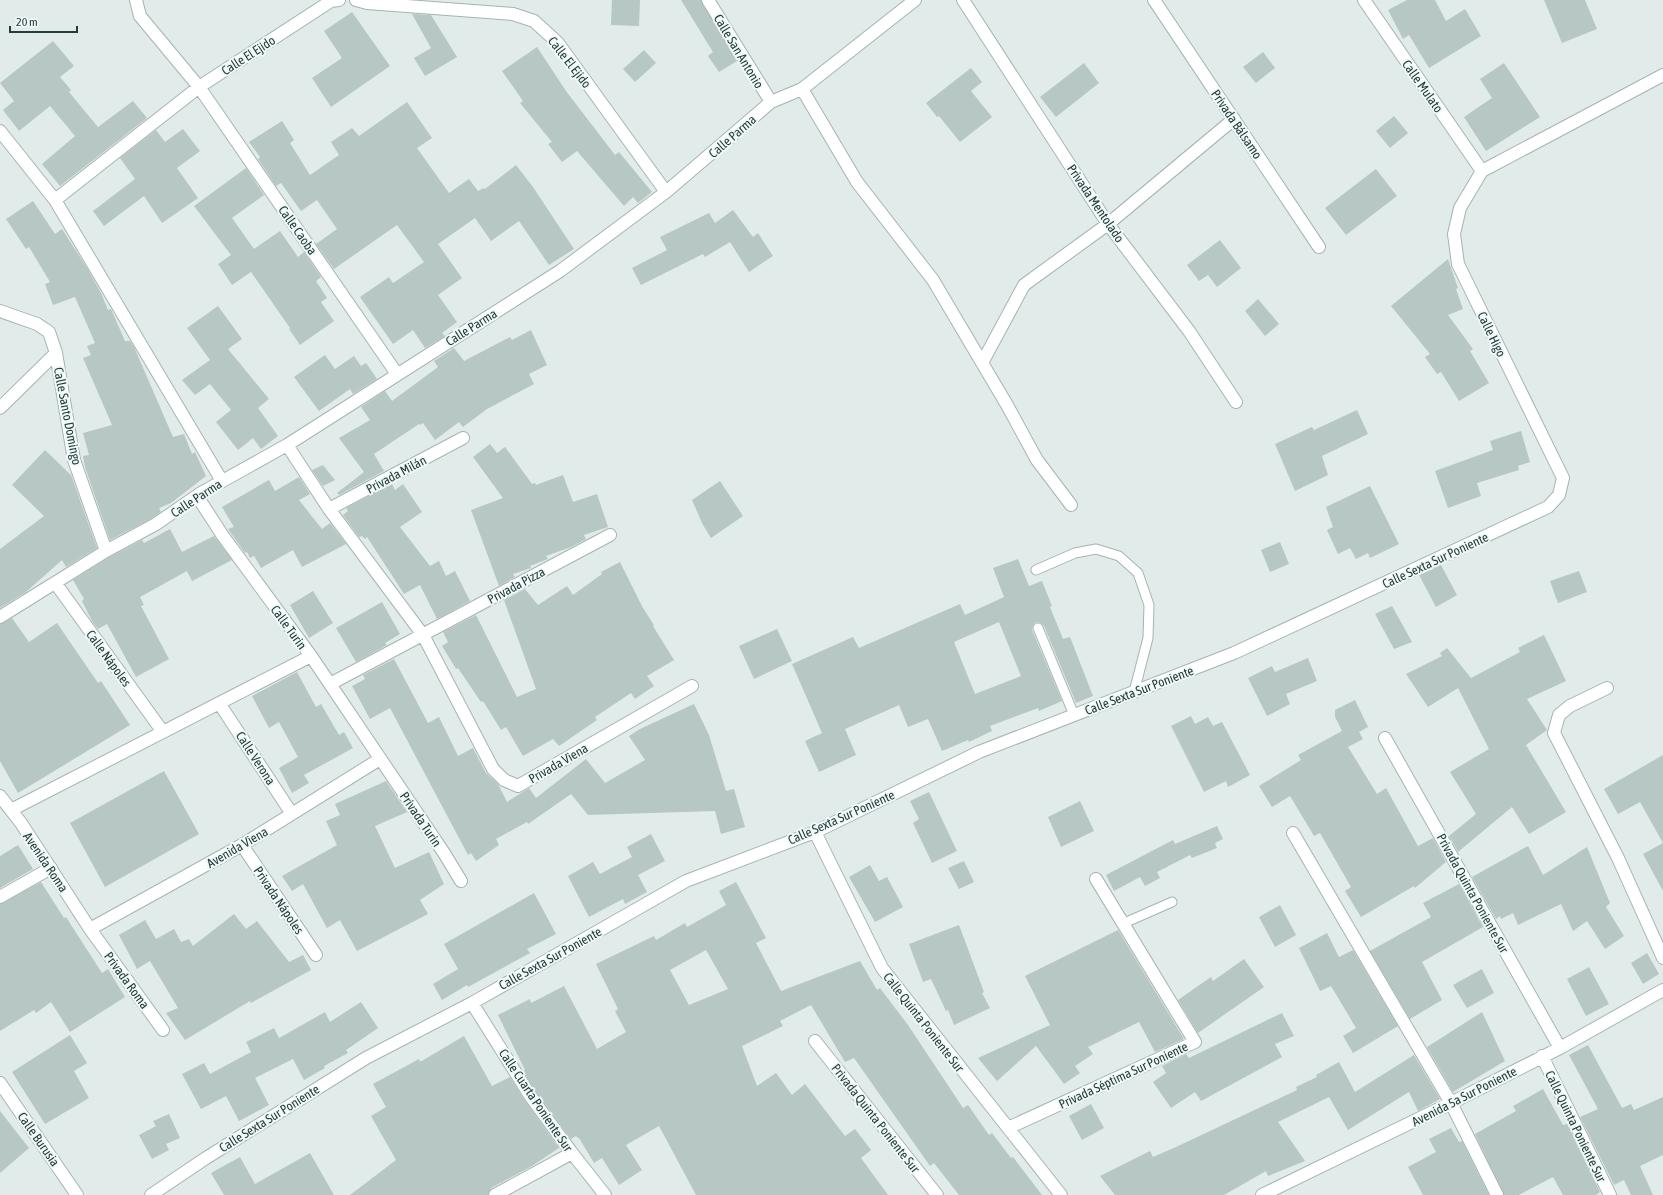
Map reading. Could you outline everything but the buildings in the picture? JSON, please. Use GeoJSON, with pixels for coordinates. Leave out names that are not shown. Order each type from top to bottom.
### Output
{"type":"FeatureCollection","features":[{"type":"Feature","properties":{"kind":"street","name":"Calle Caoba"},"geometry":{"type":"LineString","coordinates":[[136,0],[140,16],[199,87],[397,374]]}},
{"type":"Feature","properties":{"kind":"street","name":"Calle El Ejido"},"geometry":{"type":"LineString","coordinates":[[54,200],[199,87],[331,1],[339,0]]}},
{"type":"Feature","properties":{"kind":"street","name":"Calle El Ejido"},"geometry":{"type":"LineString","coordinates":[[356,0],[367,3],[513,14],[534,22],[558,42],[666,192]]}},
{"type":"Feature","properties":{"kind":"street","name":"Calle San Antonio"},"geometry":{"type":"LineString","coordinates":[[708,0],[771,102]]}},
{"type":"Feature","properties":{"kind":"street","name":"Calle Parma"},"geometry":{"type":"LineString","coordinates":[[0,618],[106,551],[156,524],[197,496],[287,445],[560,271],[666,192],[771,102],[802,89],[915,0]]}},
{"type":"Feature","properties":{"kind":"street","name":"Privada Mentolado"},"geometry":{"type":"LineString","coordinates":[[963,0],[1108,224],[1189,331],[1236,402]]}},
{"type":"Feature","properties":{"kind":"street","name":"Privada Bálsamo"},"geometry":{"type":"LineString","coordinates":[[1154,0],[1319,247]]}},
{"type":"Feature","properties":{"kind":"street","name":"Calle Mulato"},"geometry":{"type":"LineString","coordinates":[[1364,0],[1482,171]]}},
{"type":"Feature","properties":{"kind":"street"},"geometry":{"type":"LineString","coordinates":[[1482,171],[1663,75]]}},
{"type":"Feature","properties":{"kind":"street"},"geometry":{"type":"LineString","coordinates":[[802,89],[857,182],[933,280],[1037,460],[1071,506]]}},
{"type":"Feature","properties":{"kind":"street"},"geometry":{"type":"LineString","coordinates":[[982,363],[1024,285],[1108,224],[1234,119]]}},
{"type":"Feature","properties":{"kind":"street"},"geometry":{"type":"LineString","coordinates":[[0,131],[54,200],[222,481]]}},
{"type":"Feature","properties":{"kind":"street","name":"Calle Higo"},"geometry":{"type":"LineString","coordinates":[[1482,171],[1460,208],[1454,234],[1458,264],[1563,478],[1559,495]]}},
{"type":"Feature","properties":{"kind":"street","name":"Calle Santo Domingo"},"geometry":{"type":"LineString","coordinates":[[0,311],[37,324],[49,332],[56,353],[74,460],[106,551]]}},
{"type":"Feature","properties":{"kind":"street"},"geometry":{"type":"LineString","coordinates":[[0,408],[56,353]]}},
{"type":"Feature","properties":{"kind":"street","name":"Privada Milán"},"geometry":{"type":"LineString","coordinates":[[329,509],[463,438]]}},
{"type":"Feature","properties":{"kind":"street"},"geometry":{"type":"LineString","coordinates":[[287,445],[329,509],[423,635]]}},
{"type":"Feature","properties":{"kind":"street","name":"Calle Sexta Sur Poniente"},"geometry":{"type":"LineString","coordinates":[[151,1195],[206,1158],[366,1058],[472,1003],[686,881],[814,832],[979,752],[1234,653],[1548,507],[1559,495]]}},
{"type":"Feature","properties":{"kind":"street","name":"Calle Turin"},"geometry":{"type":"LineString","coordinates":[[197,496],[223,536],[330,684],[380,758]]}},
{"type":"Feature","properties":{"kind":"street","name":"Privada Pizza"},"geometry":{"type":"LineString","coordinates":[[330,684],[610,535]]}},
{"type":"Feature","properties":{"kind":"street","name":"Calle Nápoles"},"geometry":{"type":"LineString","coordinates":[[56,584],[163,732]]}},
{"type":"Feature","properties":{"kind":"street","name":"Privada Viena"},"geometry":{"type":"LineString","coordinates":[[423,635],[493,769],[504,780],[518,786],[692,686]]}},
{"type":"Feature","properties":{"kind":"street"},"geometry":{"type":"LineString","coordinates":[[11,810],[310,656]]}},
{"type":"Feature","properties":{"kind":"street"},"geometry":{"type":"LineString","coordinates":[[1607,688],[1570,706],[1559,715],[1554,733],[1618,858],[1663,958]]}},
{"type":"Feature","properties":{"kind":"street","name":"Calle Verona"},"geometry":{"type":"LineString","coordinates":[[219,703],[292,814]]}},
{"type":"Feature","properties":{"kind":"street","name":"Privada Quinta Poniente Sur"},"geometry":{"type":"LineString","coordinates":[[1385,738],[1560,1048]]}},
{"type":"Feature","properties":{"kind":"street","name":"Avenida Viena"},"geometry":{"type":"LineString","coordinates":[[90,929],[242,845],[380,758]]}},
{"type":"Feature","properties":{"kind":"street","name":"Privada Turin"},"geometry":{"type":"LineString","coordinates":[[380,758],[444,853],[461,881]]}},
{"type":"Feature","properties":{"kind":"street","name":"Avenida Roma"},"geometry":{"type":"LineString","coordinates":[[0,796],[51,868],[90,929]]}},
{"type":"Feature","properties":{"kind":"street","name":"Calle Quinta Poniente Sur"},"geometry":{"type":"LineString","coordinates":[[814,832],[882,968],[1061,1195]]}},
{"type":"Feature","properties":{"kind":"street"},"geometry":{"type":"LineString","coordinates":[[1293,833],[1451,1103],[1497,1195]]}},
{"type":"Feature","properties":{"kind":"street","name":"Privada Nápoles"},"geometry":{"type":"LineString","coordinates":[[242,845],[316,955]]}},
{"type":"Feature","properties":{"kind":"street"},"geometry":{"type":"LineString","coordinates":[[0,897],[51,868]]}},
{"type":"Feature","properties":{"kind":"street","name":"Privada Séptima Sur Poniente"},"geometry":{"type":"LineString","coordinates":[[1008,1128],[1195,1042],[1096,879]]}},
{"type":"Feature","properties":{"kind":"street","name":"Privada Roma"},"geometry":{"type":"LineString","coordinates":[[90,929],[163,1030]]}},
{"type":"Feature","properties":{"kind":"street","name":"Avenida 5a Sur Poniente"},"geometry":{"type":"LineString","coordinates":[[1262,1195],[1560,1048],[1663,990]]}},
{"type":"Feature","properties":{"kind":"street","name":"Calle Cuarta Poniente Sur"},"geometry":{"type":"LineString","coordinates":[[472,1003],[531,1097],[605,1195]]}},
{"type":"Feature","properties":{"kind":"street","name":"Privada Quinta Poniente Sur"},"geometry":{"type":"LineString","coordinates":[[815,1041],[937,1195]]}},
{"type":"Feature","properties":{"kind":"street","name":"Calle Quinta Poniente Sur"},"geometry":{"type":"LineString","coordinates":[[1542,1056],[1610,1195]]}},
{"type":"Feature","properties":{"kind":"street","name":"Calle Burusia"},"geometry":{"type":"LineString","coordinates":[[0,1083],[77,1195]]}},
{"type":"Feature","properties":{"kind":"street"},"geometry":{"type":"LineString","coordinates":[[495,1195],[572,1153]]}},
{"type":"Feature","properties":{"kind":"lane"},"geometry":{"type":"LineString","coordinates":[[1036,570],[1075,553],[1096,549],[1119,556],[1138,573],[1149,604],[1149,611],[1148,638],[1134,692]]}},
{"type":"Feature","properties":{"kind":"lane"},"geometry":{"type":"LineString","coordinates":[[1038,628],[1074,715]]}},
{"type":"Feature","properties":{"kind":"lane"},"geometry":{"type":"LineString","coordinates":[[1122,924],[1172,902]]}}]}
